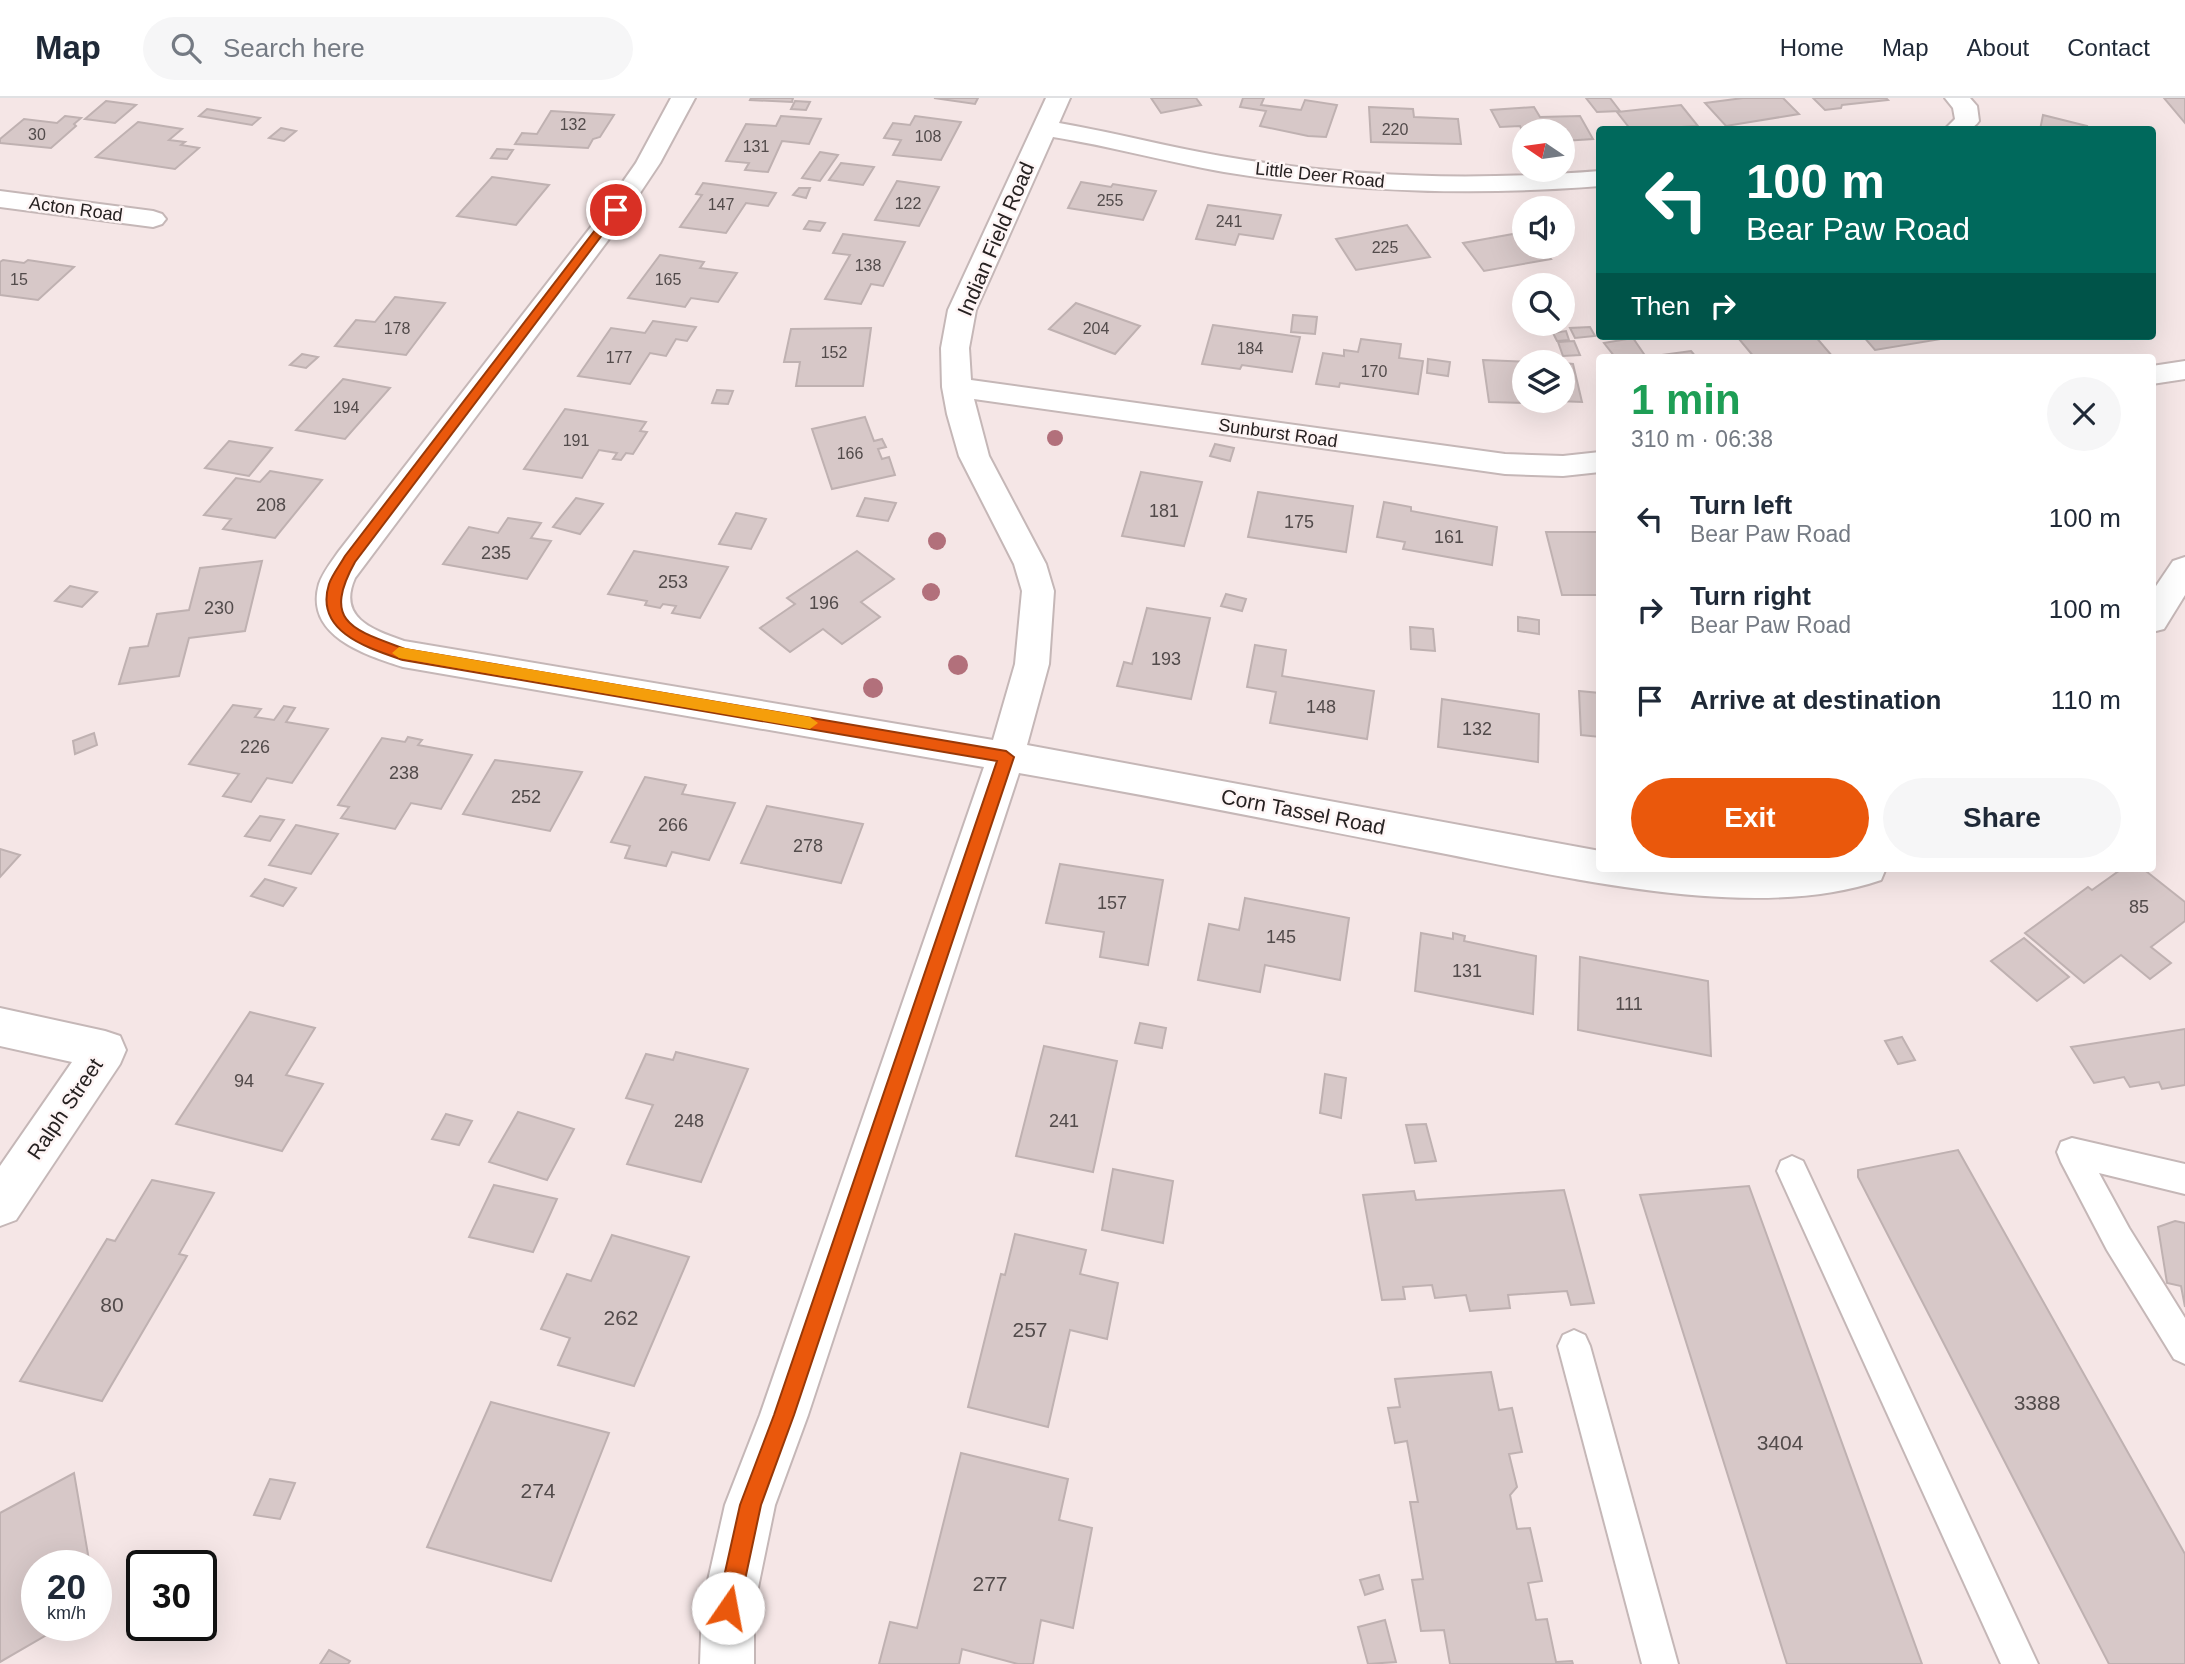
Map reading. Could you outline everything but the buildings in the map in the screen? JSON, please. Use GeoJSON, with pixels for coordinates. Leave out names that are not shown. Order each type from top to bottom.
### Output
{"type":"FeatureCollection","features":[{"type":"Feature","properties":{"kind":"street","name":"Corn Tassel Road"},"geometry":{"type":"LineString","coordinates":[[683,98],[648,163],[603,229],[350,559],[336,583],[333,604],[339,621],[356,636],[403,654],[1006,757],[1596,866]]}},
{"type":"Feature","properties":{"kind":"street"},"geometry":{"type":"LineString","coordinates":[[1957,98],[1965,106],[1967,121],[1961,126]]}},
{"type":"Feature","properties":{"kind":"street","name":"Indian Field Road"},"geometry":{"type":"LineString","coordinates":[[727,1664],[728,1608],[750,1505],[788,1401],[1006,757],[1032,664],[1038,591],[1030,564],[975,456],[957,387],[956,348],[962,310],[1051,113]]}},
{"type":"Feature","properties":{"kind":"street","name":"Little Deer Road"},"geometry":{"type":"LineString","coordinates":[[1051,113],[1088,135],[1219,164],[1343,179],[1486,185],[1596,178]]}},
{"type":"Feature","properties":{"kind":"street","name":"Acton Road"},"geometry":{"type":"LineString","coordinates":[[0,199],[153,219]]}},
{"type":"Feature","properties":{"kind":"street"},"geometry":{"type":"LineString","coordinates":[[2156,374],[2185,370]]}},
{"type":"Feature","properties":{"kind":"street","name":"Sunburst Road"},"geometry":{"type":"LineString","coordinates":[[957,387],[1480,461],[1563,466],[1596,462]]}},
{"type":"Feature","properties":{"kind":"street"},"geometry":{"type":"LineString","coordinates":[[2156,614],[2185,569]]}},
{"type":"Feature","properties":{"kind":"street"},"geometry":{"type":"LineString","coordinates":[[1645,872],[1733,881],[1803,879],[1844,872]]}},
{"type":"Feature","properties":{"kind":"street","name":"Ralph Street"},"geometry":{"type":"LineString","coordinates":[[0,1027],[105,1050],[0,1204]]}},
{"type":"Feature","properties":{"kind":"lane"},"geometry":{"type":"LineString","coordinates":[[2185,1180],[2073,1152],[2118,1239],[2185,1348]]}},
{"type":"Feature","properties":{"kind":"lane"},"geometry":{"type":"LineString","coordinates":[[1792,1171],[2020,1664]]}},
{"type":"Feature","properties":{"kind":"lane"},"geometry":{"type":"LineString","coordinates":[[1574,1346],[1660,1664]]}},
{"type":"Feature","properties":{"kind":"slow traffic"},"geometry":{"type":"LineString","coordinates":[[399,653],[810,723]]}},
{"type":"Feature","properties":{"kind":"route"},"geometry":{"type":"LineString","coordinates":[[616,210],[350,559],[336,583],[333,604],[339,621],[356,636],[403,654],[1006,757],[784,1415],[750,1505],[728,1608]]}}]}
